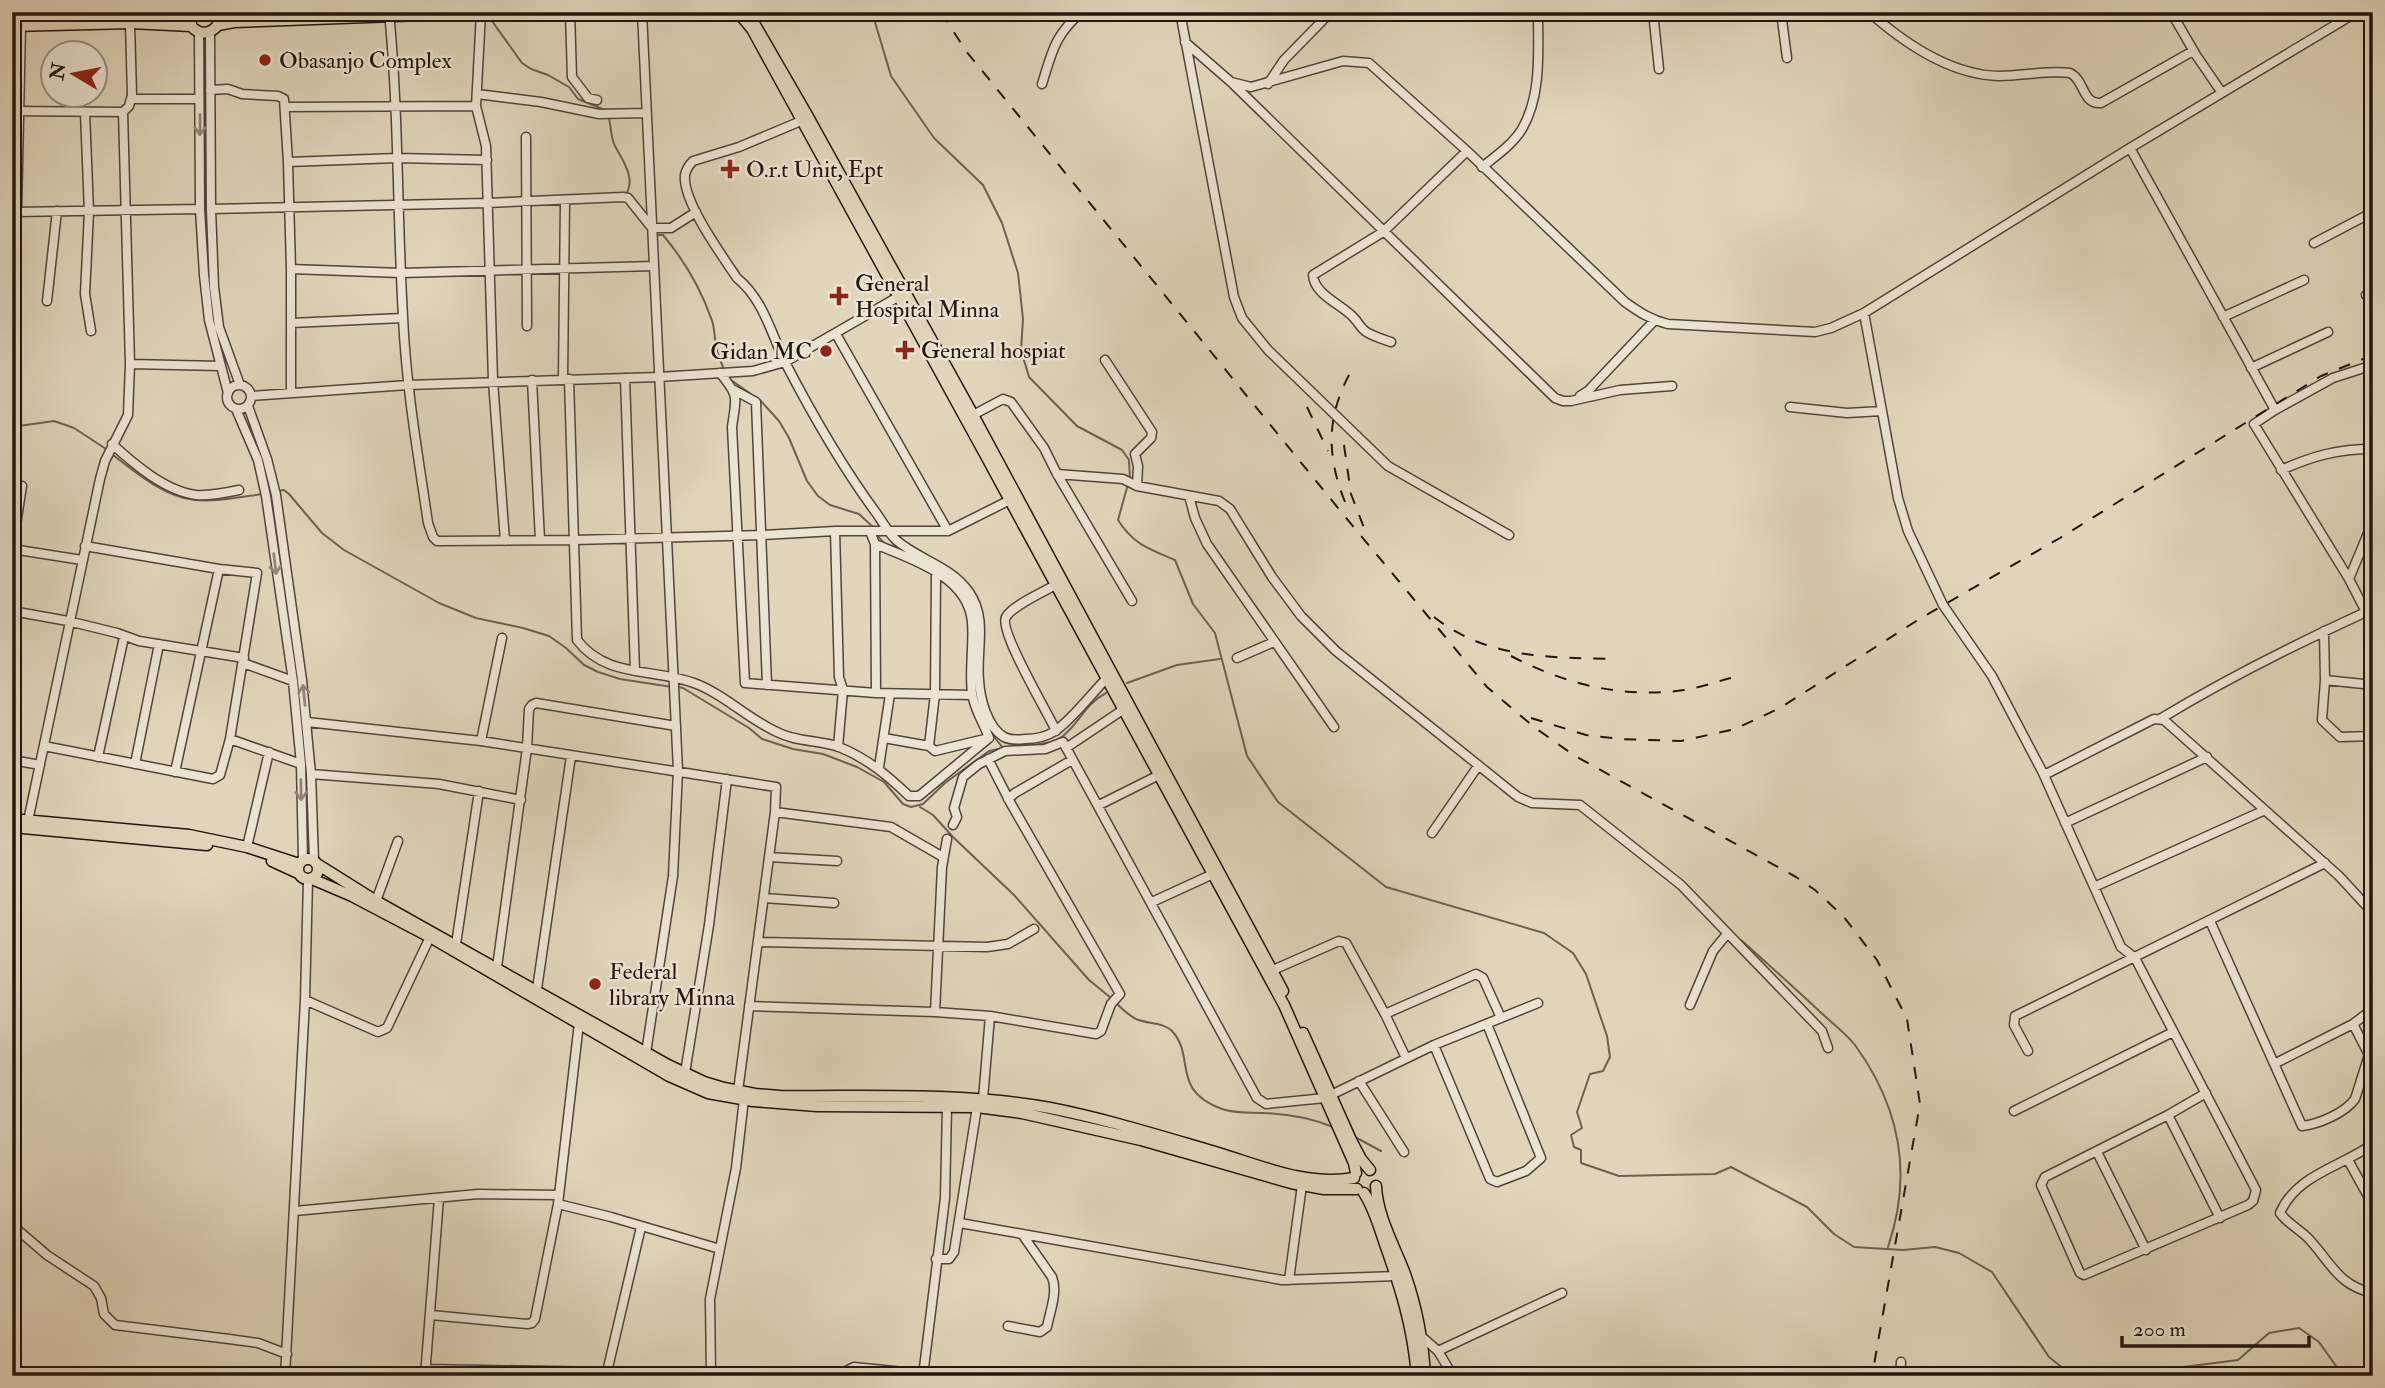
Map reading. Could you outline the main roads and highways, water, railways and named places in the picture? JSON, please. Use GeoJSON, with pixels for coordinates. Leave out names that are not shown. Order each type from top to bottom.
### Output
{"type":"FeatureCollection","features":[{"type":"Feature","properties":{"kind":"main road"},"geometry":{"type":"LineString","coordinates":[[89,12],[159,12]]}},
{"type":"Feature","properties":{"kind":"main road"},"geometry":{"type":"LineString","coordinates":[[191,12],[189,18],[204,29]]}},
{"type":"Feature","properties":{"kind":"main road"},"geometry":{"type":"LineString","coordinates":[[204,29],[218,12]]}},
{"type":"Feature","properties":{"kind":"main road"},"geometry":{"type":"LineString","coordinates":[[16,26],[130,23],[204,29],[234,22],[502,12]]}},
{"type":"Feature","properties":{"kind":"main road"},"geometry":{"type":"LineString","coordinates":[[738,12],[751,29],[901,295],[1162,773],[1273,970],[1342,1130],[1360,1191],[1372,1209],[1396,1276],[1413,1334],[1417,1376]]}},
{"type":"Feature","properties":{"kind":"main road"},"geometry":{"type":"LineString","coordinates":[[747,12],[771,50],[901,295],[973,415],[1056,584],[1162,773],[1284,1005],[1328,1097]]}},
{"type":"Feature","properties":{"kind":"main road"},"geometry":{"type":"LineString","coordinates":[[12,819],[189,835],[247,847],[300,866]]}},
{"type":"Feature","properties":{"kind":"main road"},"geometry":{"type":"LineString","coordinates":[[12,827],[214,846],[300,866],[316,862],[376,901],[537,989],[646,1053],[704,1082],[741,1095],[817,1106],[947,1107],[980,1103],[1092,1127],[1302,1185],[1371,1192],[1376,1186]]}},
{"type":"Feature","properties":{"kind":"main road"},"geometry":{"type":"LineString","coordinates":[[310,879],[318,870],[316,862]]}},
{"type":"Feature","properties":{"kind":"main road"},"geometry":{"type":"LineString","coordinates":[[300,866],[304,879],[352,896],[430,937],[669,1076],[708,1093],[1038,1106],[1093,1118],[1305,1178],[1335,1181],[1355,1176],[1361,1170],[1370,1170]]}},
{"type":"Feature","properties":{"kind":"main road"},"geometry":{"type":"LineString","coordinates":[[1342,1130],[1377,1179],[1380,1208],[1406,1278],[1422,1337],[1425,1376]]}},
{"type":"Feature","properties":{"kind":"waterway"},"geometry":{"type":"LineString","coordinates":[[872,12],[891,76],[934,138],[983,185],[1002,223],[1018,273],[1023,319],[1021,350],[1029,377],[1077,426],[1122,450],[1129,460],[1130,479]]}},
{"type":"Feature","properties":{"kind":"waterway"},"geometry":{"type":"LineString","coordinates":[[492,21],[522,63],[569,87],[578,99],[605,110]]}},
{"type":"Feature","properties":{"kind":"waterway"},"geometry":{"type":"LineString","coordinates":[[609,118],[614,143],[629,176],[626,194]]}},
{"type":"Feature","properties":{"kind":"waterway"},"geometry":{"type":"LineString","coordinates":[[657,235],[663,235],[671,244],[697,285],[712,321],[723,367]]}},
{"type":"Feature","properties":{"kind":"waterway"},"geometry":{"type":"LineString","coordinates":[[731,380],[755,397]]}},
{"type":"Feature","properties":{"kind":"waterway"},"geometry":{"type":"LineString","coordinates":[[760,400],[779,421],[807,481],[818,496],[830,505],[859,514],[874,528]]}},
{"type":"Feature","properties":{"kind":"waterway"},"geometry":{"type":"LineString","coordinates":[[12,427],[54,421],[74,428],[106,449]]}},
{"type":"Feature","properties":{"kind":"waterway"},"geometry":{"type":"LineString","coordinates":[[113,455],[151,483],[184,498],[212,500],[262,494]]}},
{"type":"Feature","properties":{"kind":"waterway"},"geometry":{"type":"LineString","coordinates":[[1128,484],[1118,520],[1136,541],[1175,560],[1193,604],[1215,633],[1247,756],[1278,802],[1386,887],[1544,933],[1573,953],[1586,974],[1607,1036],[1610,1057],[1603,1071],[1590,1074],[1577,1112],[1582,1128],[1571,1135],[1574,1147],[1581,1150],[1581,1163],[1619,1176],[1715,1174],[1731,1167],[1807,1207],[1834,1234],[1854,1247],[1903,1250],[1935,1247],[1959,1253],[1992,1272],[2049,1357],[2069,1373],[2129,1374],[2238,1360],[2269,1333],[2299,1328],[2319,1342],[2343,1376]]}},
{"type":"Feature","properties":{"kind":"waterway"},"geometry":{"type":"LineString","coordinates":[[278,491],[284,490],[289,494],[322,533],[344,550],[439,603],[476,618],[549,636],[584,665],[598,672],[620,679],[672,687]]}},
{"type":"Feature","properties":{"kind":"waterway"},"geometry":{"type":"LineString","coordinates":[[878,536],[889,546]]}},
{"type":"Feature","properties":{"kind":"waterway"},"geometry":{"type":"LineString","coordinates":[[1127,683],[1177,665],[1220,659]]}},
{"type":"Feature","properties":{"kind":"waterway"},"geometry":{"type":"LineString","coordinates":[[678,687],[749,728],[762,739],[793,749],[823,754],[857,767],[884,782],[903,804],[911,807],[923,804],[945,783],[989,751],[1003,748]]}},
{"type":"Feature","properties":{"kind":"waterway"},"geometry":{"type":"LineString","coordinates":[[1026,746],[1059,739],[1106,693]]}},
{"type":"Feature","properties":{"kind":"waterway"},"geometry":{"type":"LineString","coordinates":[[992,734],[1003,748]]}},
{"type":"Feature","properties":{"kind":"waterway"},"geometry":{"type":"LineString","coordinates":[[920,807],[933,815],[1014,895],[1089,980],[1111,998]]}},
{"type":"Feature","properties":{"kind":"waterway"},"geometry":{"type":"LineString","coordinates":[[1741,940],[1851,1040],[1883,1092],[1898,1142],[1900,1167],[1896,1220],[1888,1247]]}},
{"type":"Feature","properties":{"kind":"waterway"},"geometry":{"type":"LineString","coordinates":[[1115,1002],[1136,1019],[1164,1026],[1172,1031],[1183,1051],[1190,1083],[1206,1101],[1227,1111],[1291,1115],[1333,1127]]}},
{"type":"Feature","properties":{"kind":"waterway"},"geometry":{"type":"LineString","coordinates":[[1355,1137],[1381,1151]]}},
{"type":"Feature","properties":{"kind":"railway"},"geometry":{"type":"LineString","coordinates":[[941,12],[966,51],[1487,687],[1534,727],[1575,756],[1815,890],[1844,917],[1877,960],[1907,1019],[1920,1104],[1872,1376]]}},
{"type":"Feature","properties":{"kind":"railway"},"geometry":{"type":"LineString","coordinates":[[1531,718],[1586,735],[1620,739],[1681,741],[1735,729],[1780,708],[1921,618],[2060,538],[2321,376],[2373,355]]}},
{"type":"Feature","properties":{"kind":"railway"},"geometry":{"type":"LineString","coordinates":[[1345,502],[1334,466],[1332,432],[1338,400],[1354,366]]}},
{"type":"Feature","properties":{"kind":"railway"},"geometry":{"type":"LineString","coordinates":[[1307,407],[1328,451]]}},
{"type":"Feature","properties":{"kind":"railway"},"geometry":{"type":"LineString","coordinates":[[1344,445],[1351,494],[1366,533]]}},
{"type":"Feature","properties":{"kind":"railway"},"geometry":{"type":"LineString","coordinates":[[1434,617],[1454,631],[1497,648],[1541,656],[1612,659]]}},
{"type":"Feature","properties":{"kind":"railway"},"geometry":{"type":"LineString","coordinates":[[1511,656],[1573,681],[1617,691],[1684,690],[1731,678]]}},
{"type":"Feature","properties":{"kind":"place","name":"Obasanjo Complex"},"geometry":{"type":"Point","coordinates":[265,60]}},
{"type":"Feature","properties":{"kind":"place","name":"O.r.t Unit, Ept"},"geometry":{"type":"Point","coordinates":[730,169]}},
{"type":"Feature","properties":{"kind":"place","name":"General Hospital Minna"},"geometry":{"type":"Point","coordinates":[839,296]}},
{"type":"Feature","properties":{"kind":"place","name":"General hospiat"},"geometry":{"type":"Point","coordinates":[905,350]}},
{"type":"Feature","properties":{"kind":"place","name":"Gidan MC"},"geometry":{"type":"Point","coordinates":[826,351]}},
{"type":"Feature","properties":{"kind":"place","name":"Federal library Minna"},"geometry":{"type":"Point","coordinates":[595,984]}}]}
